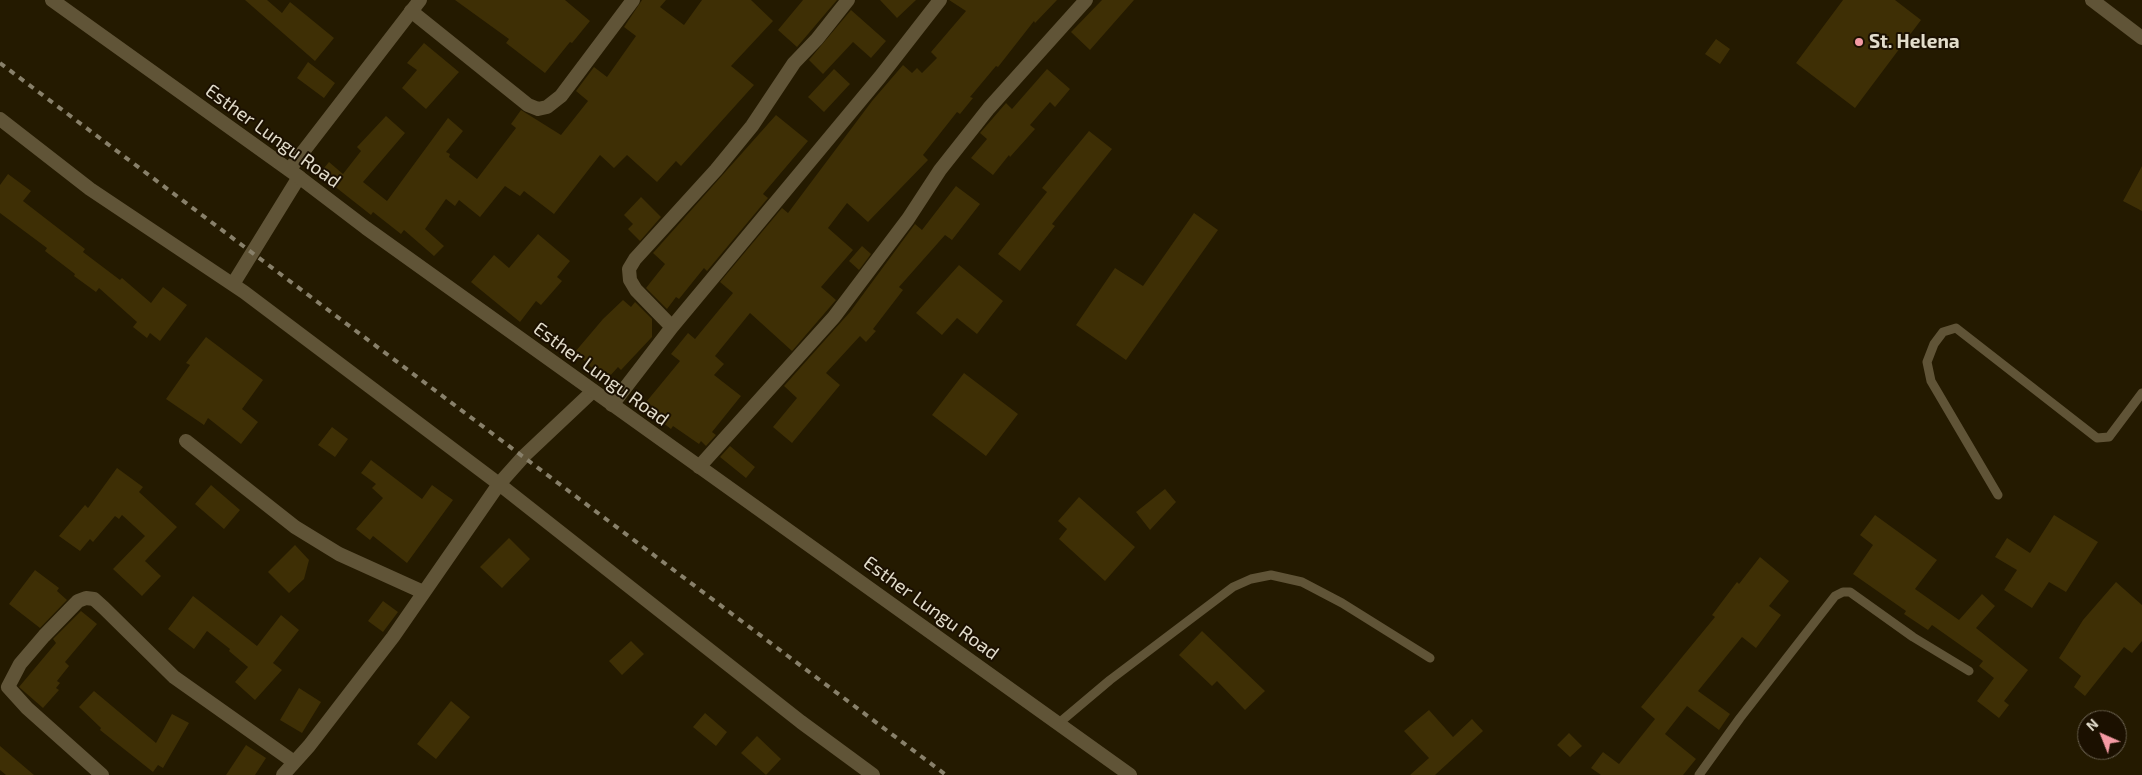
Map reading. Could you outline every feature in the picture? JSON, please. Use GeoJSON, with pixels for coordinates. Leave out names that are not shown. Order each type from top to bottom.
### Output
{"type":"FeatureCollection","features":[{"type":"Feature","properties":{"kind":"street","name":"Esther Lungu Road"},"geometry":{"type":"LineString","coordinates":[[52,0],[294,173],[366,228],[612,405],[1130,775]]}},
{"type":"Feature","properties":{"kind":"street"},"geometry":{"type":"LineString","coordinates":[[233,284],[294,173],[415,6],[528,105],[538,109],[548,108],[561,96],[633,0]]}},
{"type":"Feature","properties":{"kind":"street"},"geometry":{"type":"LineString","coordinates":[[672,327],[636,290],[630,280],[629,269],[635,259],[722,163],[752,126],[794,63],[818,40],[848,0]]}},
{"type":"Feature","properties":{"kind":"street"},"geometry":{"type":"LineString","coordinates":[[612,405],[672,327],[880,77],[940,0]]}},
{"type":"Feature","properties":{"kind":"street"},"geometry":{"type":"LineString","coordinates":[[699,467],[834,317],[908,219],[940,170],[989,108],[1086,0]]}},
{"type":"Feature","properties":{"kind":"street"},"geometry":{"type":"LineString","coordinates":[[2092,0],[2142,38]]}},
{"type":"Feature","properties":{"kind":"street"},"geometry":{"type":"LineString","coordinates":[[0,118],[90,189],[233,284],[499,484],[801,722],[873,775]]}},
{"type":"Feature","properties":{"kind":"street"},"geometry":{"type":"LineString","coordinates":[[283,775],[349,695],[499,484],[524,456],[593,391]]}},
{"type":"Feature","properties":{"kind":"street"},"geometry":{"type":"LineString","coordinates":[[186,441],[295,527],[339,554],[423,592]]}},
{"type":"Feature","properties":{"kind":"street"},"geometry":{"type":"LineString","coordinates":[[102,775],[28,708],[8,687],[20,664],[44,636],[78,601],[86,598],[94,599],[174,677],[294,762]]}},
{"type":"Feature","properties":{"kind":"lane"},"geometry":{"type":"LineString","coordinates":[[1998,495],[1931,381],[1926,362],[1934,344],[1943,332],[1956,328],[2097,438],[2108,437],[2142,393]]}},
{"type":"Feature","properties":{"kind":"lane"},"geometry":{"type":"LineString","coordinates":[[1059,723],[1110,680],[1232,587],[1251,579],[1271,575],[1302,582],[1342,603],[1430,658]]}},
{"type":"Feature","properties":{"kind":"lane"},"geometry":{"type":"LineString","coordinates":[[1699,775],[1817,619],[1835,596],[1842,592],[1850,592],[1913,637],[1969,671]]}},
{"type":"Feature","properties":{"kind":"building"},"geometry":{"type":"Polygon","coordinates":[[[245,0],[267,0],[282,13],[290,2],[334,38],[315,61],[245,0]]]}},
{"type":"Feature","properties":{"kind":"building"},"geometry":{"type":"Polygon","coordinates":[[[455,0],[565,0],[590,21],[545,73],[506,43],[509,39],[455,0]]]}},
{"type":"Feature","properties":{"kind":"building"},"geometry":{"type":"Polygon","coordinates":[[[642,0],[666,0],[660,7],[684,25],[702,0],[751,0],[773,21],[731,66],[754,85],[681,166],[676,161],[657,182],[627,155],[614,168],[600,155],[554,214],[524,191],[520,196],[505,186],[480,217],[459,200],[455,206],[446,199],[425,229],[444,246],[434,256],[404,230],[401,234],[373,212],[371,215],[319,174],[329,162],[343,174],[361,151],[357,147],[386,116],[405,133],[363,182],[387,201],[448,118],[463,131],[446,152],[450,154],[449,157],[477,179],[516,128],[511,124],[521,110],[561,135],[588,101],[576,91],[594,67],[607,77],[636,36],[624,27],[642,0]]]}},
{"type":"Feature","properties":{"kind":"building"},"geometry":{"type":"Polygon","coordinates":[[[803,0],[837,0],[797,47],[778,30],[803,0]]]}},
{"type":"Feature","properties":{"kind":"building"},"geometry":{"type":"Polygon","coordinates":[[[880,0],[916,0],[897,18],[880,0]]]}},
{"type":"Feature","properties":{"kind":"building"},"geometry":{"type":"Polygon","coordinates":[[[949,0],[1057,0],[1035,23],[1034,21],[998,67],[996,66],[970,97],[973,98],[960,114],[957,112],[923,155],[928,160],[868,222],[847,203],[828,228],[853,250],[821,287],[836,300],[792,351],[750,313],[715,356],[724,364],[714,375],[741,396],[712,432],[716,435],[706,446],[701,441],[699,444],[673,426],[671,429],[642,407],[680,361],[671,354],[688,333],[695,339],[733,293],[720,282],[782,208],[788,213],[872,101],[903,65],[912,73],[917,68],[922,73],[937,58],[931,52],[966,11],[949,0]]]}},
{"type":"Feature","properties":{"kind":"building"},"geometry":{"type":"Polygon","coordinates":[[[1102,0],[1134,0],[1090,50],[1071,32],[1102,0]]]}},
{"type":"Feature","properties":{"kind":"building","name":"St. Helena"},"geometry":{"type":"Polygon","coordinates":[[[1843,0],[1895,0],[1921,20],[1855,108],[1796,63],[1843,0]]]}},
{"type":"Feature","properties":{"kind":"building"},"geometry":{"type":"Polygon","coordinates":[[[851,10],[886,41],[871,58],[853,42],[823,74],[809,60],[851,10]]]}},
{"type":"Feature","properties":{"kind":"building"},"geometry":{"type":"Polygon","coordinates":[[[1716,39],[1730,49],[1720,64],[1705,54],[1716,39]]]}},
{"type":"Feature","properties":{"kind":"building"},"geometry":{"type":"Polygon","coordinates":[[[424,43],[459,72],[426,109],[402,88],[417,70],[407,63],[424,43]]]}},
{"type":"Feature","properties":{"kind":"building"},"geometry":{"type":"Polygon","coordinates":[[[308,62],[335,83],[324,98],[297,78],[308,62]]]}},
{"type":"Feature","properties":{"kind":"building"},"geometry":{"type":"Polygon","coordinates":[[[834,69],[850,84],[824,112],[808,97],[834,69]]]}},
{"type":"Feature","properties":{"kind":"building"},"geometry":{"type":"Polygon","coordinates":[[[1047,69],[1070,89],[1055,107],[1050,102],[1030,125],[1035,129],[1010,157],[1009,155],[993,175],[971,158],[987,139],[980,133],[1006,103],[1012,109],[1047,69]]]}},
{"type":"Feature","properties":{"kind":"building"},"geometry":{"type":"Polygon","coordinates":[[[776,115],[808,141],[763,194],[768,198],[707,271],[704,268],[679,299],[676,297],[667,309],[646,288],[665,264],[653,253],[776,115]]]}},
{"type":"Feature","properties":{"kind":"building"},"geometry":{"type":"Polygon","coordinates":[[[1089,131],[1112,149],[1052,224],[1055,226],[1020,271],[998,254],[1047,192],[1042,188],[1089,131]]]}},
{"type":"Feature","properties":{"kind":"building"},"geometry":{"type":"Polygon","coordinates":[[[2142,166],[2142,211],[2123,201],[2142,166]]]}},
{"type":"Feature","properties":{"kind":"building"},"geometry":{"type":"Polygon","coordinates":[[[8,174],[31,191],[23,201],[85,249],[83,252],[120,280],[122,278],[151,303],[163,287],[187,305],[160,341],[150,333],[147,338],[133,327],[137,322],[99,288],[96,292],[74,276],[75,274],[45,251],[47,248],[0,213],[0,185],[8,174]]]}},
{"type":"Feature","properties":{"kind":"building"},"geometry":{"type":"Polygon","coordinates":[[[956,186],[980,204],[952,240],[945,235],[899,287],[903,290],[873,329],[876,331],[866,342],[860,336],[826,373],[840,385],[792,443],[773,427],[797,398],[784,386],[850,312],[915,224],[922,230],[956,186]]]}},
{"type":"Feature","properties":{"kind":"building"},"geometry":{"type":"Polygon","coordinates":[[[641,197],[661,217],[640,241],[628,229],[633,224],[624,215],[641,197]]]}},
{"type":"Feature","properties":{"kind":"building"},"geometry":{"type":"Polygon","coordinates":[[[1194,213],[1218,230],[1126,360],[1076,325],[1115,268],[1143,286],[1194,213]]]}},
{"type":"Feature","properties":{"kind":"building"},"geometry":{"type":"Polygon","coordinates":[[[538,234],[570,261],[557,277],[562,281],[541,305],[536,301],[520,322],[471,282],[494,255],[509,268],[538,234]]]}},
{"type":"Feature","properties":{"kind":"building"},"geometry":{"type":"Polygon","coordinates":[[[862,246],[871,254],[859,270],[849,261],[862,246]]]}},
{"type":"Feature","properties":{"kind":"building"},"geometry":{"type":"Polygon","coordinates":[[[959,265],[1003,301],[977,334],[957,318],[942,335],[916,313],[959,265]]]}},
{"type":"Feature","properties":{"kind":"building"},"geometry":{"type":"Polygon","coordinates":[[[623,300],[631,307],[635,302],[652,319],[652,337],[621,370],[618,367],[609,377],[596,366],[593,369],[575,352],[603,319],[623,300]]]}},
{"type":"Feature","properties":{"kind":"building"},"geometry":{"type":"Polygon","coordinates":[[[206,337],[263,380],[242,409],[258,422],[241,444],[208,418],[204,425],[166,399],[190,365],[186,363],[206,337]]]}},
{"type":"Feature","properties":{"kind":"building"},"geometry":{"type":"Polygon","coordinates":[[[964,373],[1018,414],[986,456],[932,415],[964,373]]]}},
{"type":"Feature","properties":{"kind":"building"},"geometry":{"type":"Polygon","coordinates":[[[332,427],[348,439],[335,457],[318,445],[332,427]]]}},
{"type":"Feature","properties":{"kind":"building"},"geometry":{"type":"Polygon","coordinates":[[[730,446],[755,467],[746,478],[720,457],[730,446]]]}},
{"type":"Feature","properties":{"kind":"building"},"geometry":{"type":"Polygon","coordinates":[[[371,460],[422,499],[432,485],[453,500],[407,563],[373,536],[370,540],[356,529],[383,498],[372,488],[376,484],[361,473],[371,460]]]}},
{"type":"Feature","properties":{"kind":"building"},"geometry":{"type":"Polygon","coordinates":[[[117,468],[143,487],[139,492],[177,527],[145,561],[161,576],[142,596],[113,569],[145,536],[122,515],[119,519],[115,516],[93,542],[90,539],[80,551],[59,536],[85,505],[88,508],[117,468]]]}},
{"type":"Feature","properties":{"kind":"building"},"geometry":{"type":"Polygon","coordinates":[[[211,485],[240,510],[224,529],[195,504],[211,485]]]}},
{"type":"Feature","properties":{"kind":"building"},"geometry":{"type":"Polygon","coordinates":[[[1165,489],[1176,502],[1150,530],[1136,512],[1165,489]]]}},
{"type":"Feature","properties":{"kind":"building"},"geometry":{"type":"Polygon","coordinates":[[[1079,497],[1135,547],[1105,581],[1059,539],[1067,529],[1058,521],[1079,497]]]}},
{"type":"Feature","properties":{"kind":"building"},"geometry":{"type":"Polygon","coordinates":[[[1875,515],[1937,560],[1915,589],[1959,620],[1982,594],[1995,606],[1976,628],[2028,670],[2004,701],[2009,705],[1999,718],[1977,701],[1994,678],[1979,666],[1983,661],[1932,625],[1928,630],[1904,614],[1906,611],[1853,574],[1873,545],[1860,535],[1875,515]]]}},
{"type":"Feature","properties":{"kind":"building"},"geometry":{"type":"Polygon","coordinates":[[[2054,515],[2098,542],[2066,592],[2049,582],[2032,608],[2004,590],[2017,570],[1995,557],[2007,538],[2030,553],[2054,515]]]}},
{"type":"Feature","properties":{"kind":"building"},"geometry":{"type":"Polygon","coordinates":[[[509,538],[530,559],[502,588],[480,567],[509,538]]]}},
{"type":"Feature","properties":{"kind":"building"},"geometry":{"type":"Polygon","coordinates":[[[295,545],[309,560],[304,579],[289,593],[268,572],[295,545]]]}},
{"type":"Feature","properties":{"kind":"building"},"geometry":{"type":"Polygon","coordinates":[[[1760,557],[1789,581],[1769,606],[1781,615],[1756,648],[1742,637],[1698,691],[1730,714],[1719,730],[1687,706],[1665,734],[1696,759],[1683,775],[1601,775],[1591,768],[1603,752],[1619,764],[1655,719],[1641,707],[1715,617],[1712,615],[1737,582],[1739,584],[1760,557]]]}},
{"type":"Feature","properties":{"kind":"building"},"geometry":{"type":"Polygon","coordinates":[[[35,570],[59,588],[57,591],[67,600],[40,628],[9,604],[35,570]]]}},
{"type":"Feature","properties":{"kind":"building"},"geometry":{"type":"Polygon","coordinates":[[[2116,582],[2142,605],[2142,641],[2132,653],[2124,647],[2085,696],[2074,687],[2081,676],[2059,658],[2083,620],[2116,582]]]}},
{"type":"Feature","properties":{"kind":"building"},"geometry":{"type":"Polygon","coordinates":[[[193,596],[257,646],[281,615],[299,630],[273,663],[282,670],[255,700],[235,682],[248,667],[229,651],[230,649],[207,631],[194,649],[168,629],[193,596]]]}},
{"type":"Feature","properties":{"kind":"building"},"geometry":{"type":"Polygon","coordinates":[[[383,601],[398,612],[383,632],[368,621],[383,601]]]}},
{"type":"Feature","properties":{"kind":"building"},"geometry":{"type":"Polygon","coordinates":[[[81,611],[97,624],[65,662],[69,666],[57,681],[60,683],[56,688],[59,690],[43,708],[19,687],[56,643],[53,639],[81,611]]]}},
{"type":"Feature","properties":{"kind":"building"},"geometry":{"type":"Polygon","coordinates":[[[1202,631],[1265,691],[1245,710],[1217,681],[1212,686],[1179,655],[1202,631]]]}},
{"type":"Feature","properties":{"kind":"building"},"geometry":{"type":"Polygon","coordinates":[[[631,641],[644,654],[622,675],[609,661],[631,641]]]}},
{"type":"Feature","properties":{"kind":"building"},"geometry":{"type":"Polygon","coordinates":[[[299,688],[321,702],[302,733],[280,720],[299,688]]]}},
{"type":"Feature","properties":{"kind":"building"},"geometry":{"type":"Polygon","coordinates":[[[94,691],[156,743],[172,714],[189,723],[163,768],[158,765],[153,772],[100,730],[101,728],[79,707],[94,691]]]}},
{"type":"Feature","properties":{"kind":"building"},"geometry":{"type":"Polygon","coordinates":[[[451,701],[470,717],[436,759],[417,744],[451,701]]]}},
{"type":"Feature","properties":{"kind":"building"},"geometry":{"type":"Polygon","coordinates":[[[1429,710],[1453,737],[1472,719],[1483,731],[1435,775],[1410,775],[1429,758],[1404,731],[1429,710]]]}},
{"type":"Feature","properties":{"kind":"building"},"geometry":{"type":"Polygon","coordinates":[[[705,713],[727,732],[716,746],[693,727],[705,713]]]}},
{"type":"Feature","properties":{"kind":"building"},"geometry":{"type":"Polygon","coordinates":[[[1569,733],[1582,746],[1570,757],[1557,745],[1569,733]]]}},
{"type":"Feature","properties":{"kind":"building"},"geometry":{"type":"Polygon","coordinates":[[[757,736],[781,759],[766,775],[741,753],[757,736]]]}},
{"type":"Feature","properties":{"kind":"building"},"geometry":{"type":"Polygon","coordinates":[[[246,745],[266,758],[255,775],[226,775],[246,745]]]}},
{"type":"Feature","properties":{"kind":"building"},"geometry":{"type":"Polygon","coordinates":[[[0,746],[34,775],[6,775],[0,770],[0,746]]]}},
{"type":"Feature","properties":{"kind":"railway"},"geometry":{"type":"LineString","coordinates":[[0,63],[946,775]]}},
{"type":"Feature","properties":{"kind":"place","name":"St. Helena"},"geometry":{"type":"Point","coordinates":[1859,42]}}]}
